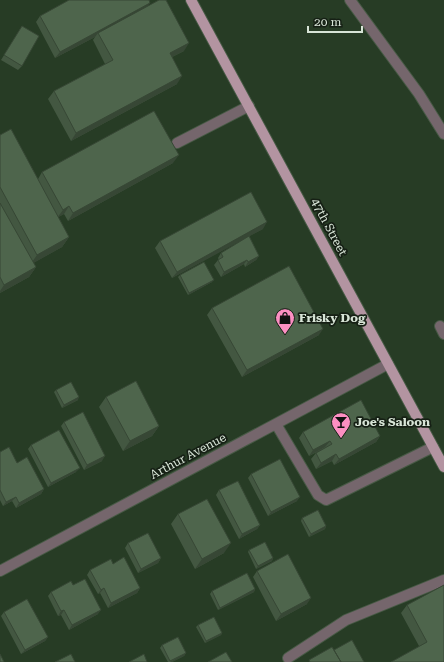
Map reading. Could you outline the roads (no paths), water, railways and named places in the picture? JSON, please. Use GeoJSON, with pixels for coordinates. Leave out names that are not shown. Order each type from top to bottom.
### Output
{"type":"FeatureCollection","features":[{"type":"Feature","properties":{"kind":"main road","name":"47th Street"},"geometry":{"type":"LineString","coordinates":[[191,0],[444,467]]}},
{"type":"Feature","properties":{"kind":"street"},"geometry":{"type":"LineString","coordinates":[[350,0],[419,94],[444,134]]}},
{"type":"Feature","properties":{"kind":"street"},"geometry":{"type":"LineString","coordinates":[[177,143],[249,106]]}},
{"type":"Feature","properties":{"kind":"street","name":"Arthur Avenue"},"geometry":{"type":"LineString","coordinates":[[0,571],[388,364]]}},
{"type":"Feature","properties":{"kind":"street"},"geometry":{"type":"LineString","coordinates":[[276,424],[318,495],[326,500],[433,447]]}},
{"type":"Feature","properties":{"kind":"street"},"geometry":{"type":"LineString","coordinates":[[288,658],[346,620],[444,580]]}},
{"type":"Feature","properties":{"kind":"place","name":"Frisky Dog"},"geometry":{"type":"Point","coordinates":[285,335]}},
{"type":"Feature","properties":{"kind":"place","name":"Joe's Saloon"},"geometry":{"type":"Point","coordinates":[341,439]}}]}
